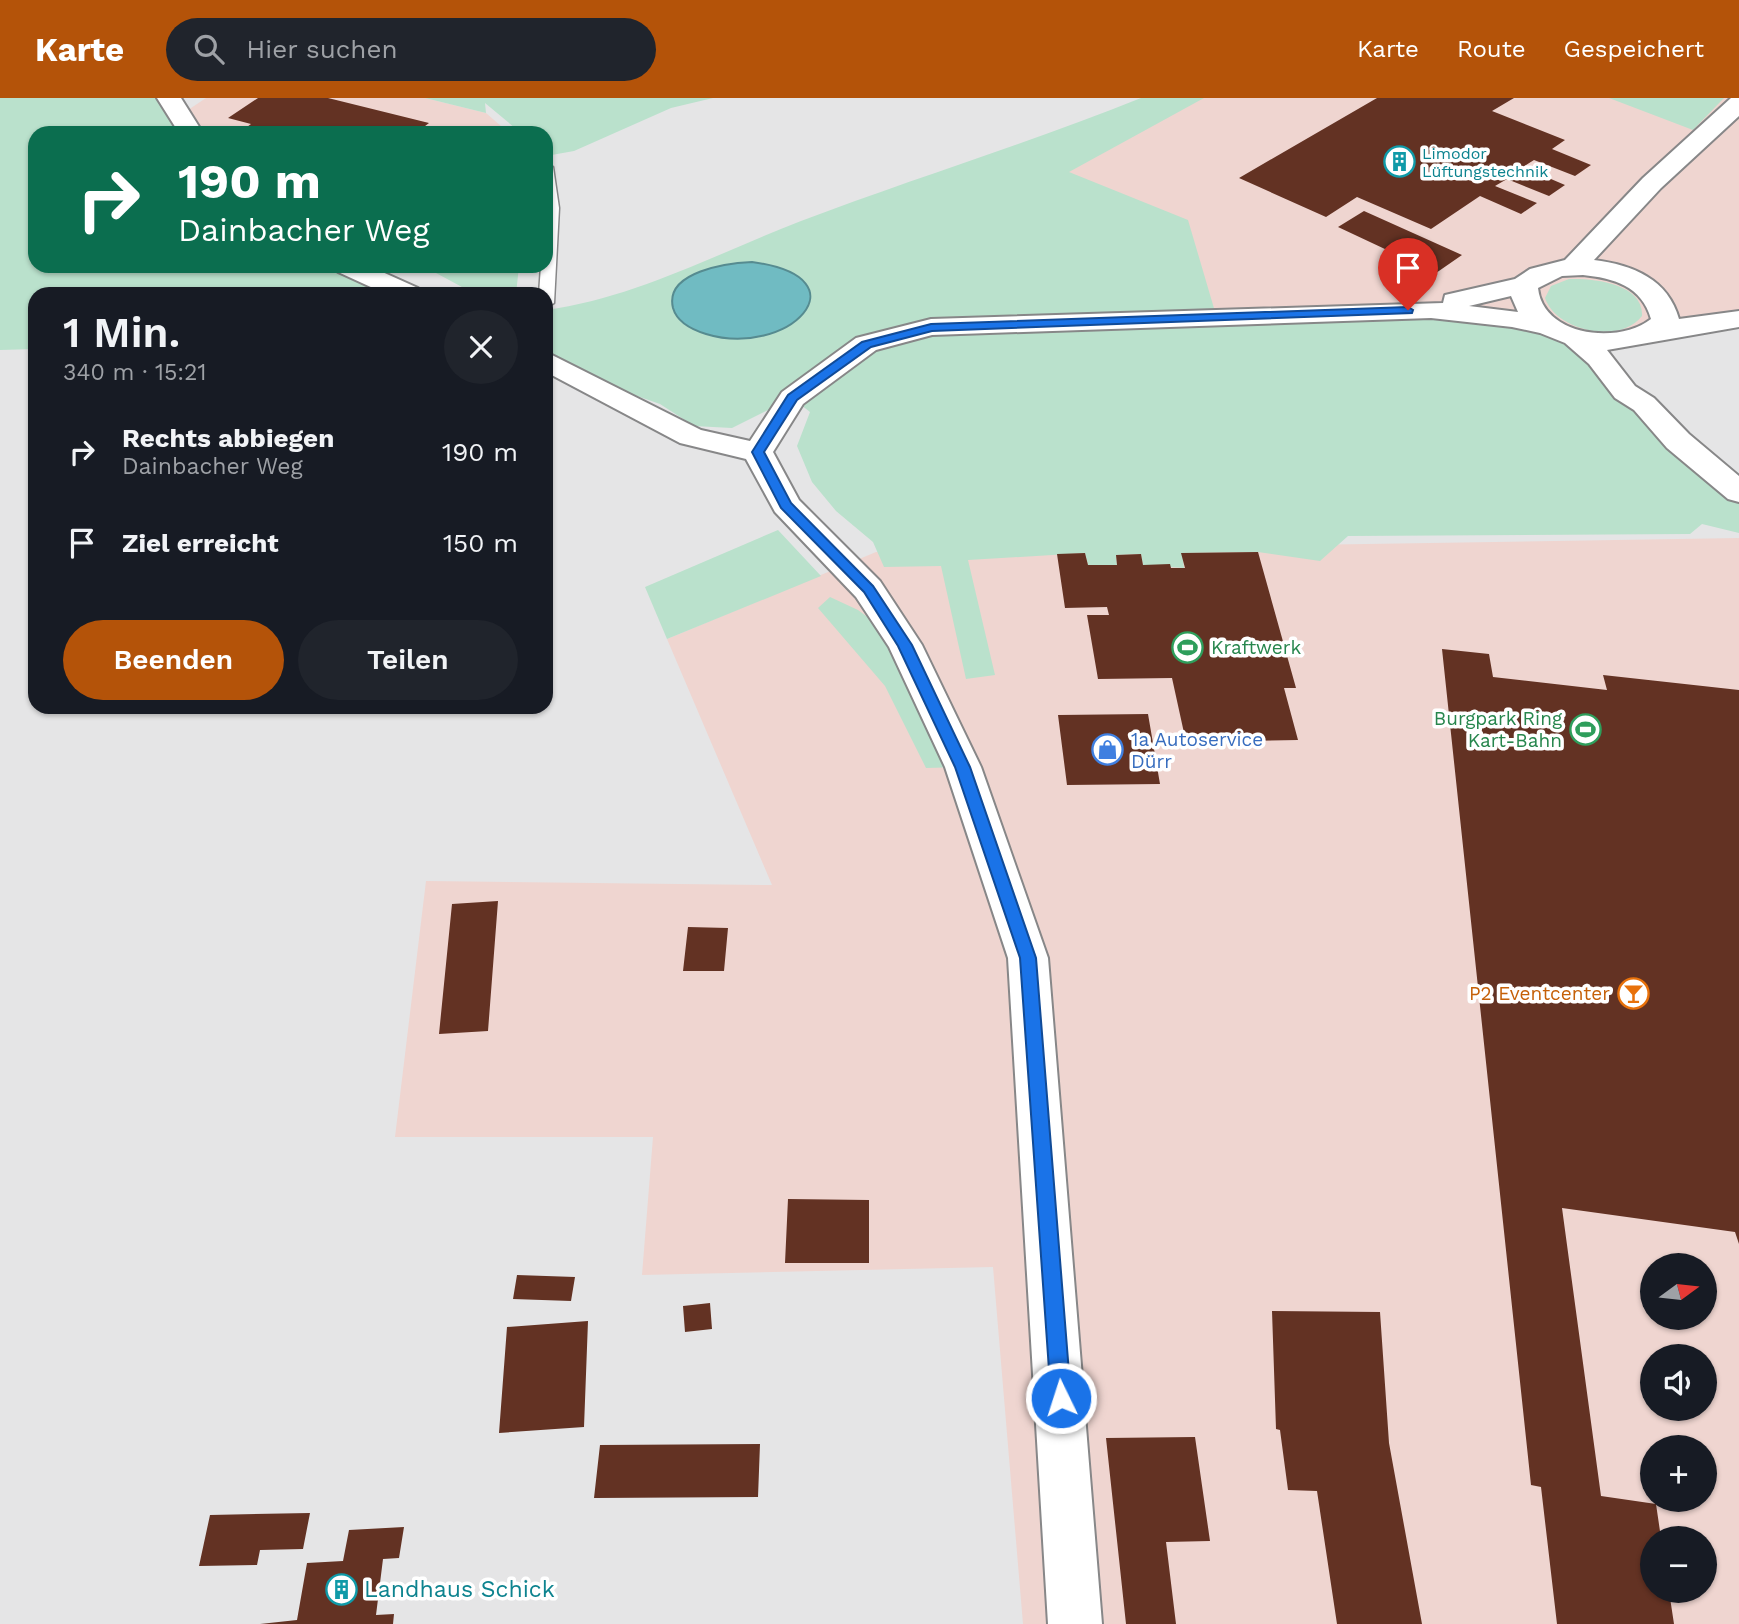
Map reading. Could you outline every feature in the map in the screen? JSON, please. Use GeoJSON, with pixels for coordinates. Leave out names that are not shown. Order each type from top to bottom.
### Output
{"type":"FeatureCollection","features":[{"type":"Feature","properties":{"kind":"street"},"geometry":{"type":"LineString","coordinates":[[169,98],[187,126]]}},
{"type":"Feature","properties":{"kind":"street"},"geometry":{"type":"LineString","coordinates":[[1574,266],[1617,219],[1739,103]]}},
{"type":"Feature","properties":{"kind":"street"},"geometry":{"type":"LineString","coordinates":[[1617,219],[1626,244],[1624,276]]}},
{"type":"Feature","properties":{"kind":"street"},"geometry":{"type":"LineString","coordinates":[[1431,310],[1445,302],[1479,298],[1524,285],[1543,271],[1574,266],[1624,276],[1658,298],[1739,313]]}},
{"type":"Feature","properties":{"kind":"street"},"geometry":{"type":"LineString","coordinates":[[362,273],[393,287]]}},
{"type":"Feature","properties":{"kind":"street"},"geometry":{"type":"LineString","coordinates":[[1524,285],[1522,295],[1526,306],[1549,326]]}},
{"type":"Feature","properties":{"kind":"street"},"geometry":{"type":"LineString","coordinates":[[1657,331],[1665,321],[1665,310],[1658,298]]}},
{"type":"Feature","properties":{"kind":"street"},"geometry":{"type":"LineString","coordinates":[[758,452],[792,398],[866,344],[931,327],[1431,310],[1512,318],[1549,326],[1575,337],[1627,342],[1657,331],[1739,319]]}},
{"type":"Feature","properties":{"kind":"street"},"geometry":{"type":"LineString","coordinates":[[1575,337],[1599,358],[1625,392],[1644,404],[1678,441],[1739,492]]}},
{"type":"Feature","properties":{"kind":"street"},"geometry":{"type":"LineString","coordinates":[[1627,342],[1634,351],[1648,390],[1644,404]]}},
{"type":"Feature","properties":{"kind":"street"},"geometry":{"type":"LineString","coordinates":[[553,365],[691,437],[758,452],[786,505],[868,589],[905,645],[963,767],[1028,958],[1075,1624]]}},
{"type":"Feature","properties":{"kind":"shaded area"},"geometry":{"type":"Polygon","coordinates":[[[206,98],[425,98],[486,113],[501,126],[201,126],[188,110],[206,98]]]}},
{"type":"Feature","properties":{"kind":"shaded area"},"geometry":{"type":"Polygon","coordinates":[[[1159,98],[1739,98],[1739,328],[1156,334],[1020,151],[1159,98]]]}},
{"type":"Feature","properties":{"kind":"shaded area"},"geometry":{"type":"Polygon","coordinates":[[[1739,538],[1739,1624],[1023,1624],[993,1267],[642,1275],[653,1137],[395,1137],[426,881],[772,885],[667,639],[876,552],[1739,538]]]}},
{"type":"Feature","properties":{"kind":"green space"},"geometry":{"type":"Polygon","coordinates":[[[0,98],[161,98],[176,126],[28,126],[28,273],[362,273],[393,287],[28,287],[28,349],[0,350],[0,98]]]}},
{"type":"Feature","properties":{"kind":"green space"},"geometry":{"type":"Polygon","coordinates":[[[425,98],[713,98],[671,108],[574,151],[553,155],[553,126],[513,126],[485,103],[486,113],[425,98]]]}},
{"type":"Feature","properties":{"kind":"green space"},"geometry":{"type":"Polygon","coordinates":[[[1141,98],[1204,98],[1069,172],[1188,220],[1216,315],[1431,310],[1549,326],[1739,492],[1739,533],[1702,524],[1690,534],[1348,536],[1320,561],[1258,552],[1182,553],[1184,568],[1143,565],[1141,554],[1116,555],[1117,565],[1088,565],[1085,553],[968,560],[995,675],[966,679],[941,566],[884,567],[873,542],[836,511],[812,482],[797,446],[810,412],[792,398],[732,428],[694,426],[660,404],[553,364],[553,309],[612,296],[644,285],[801,221],[1141,98]]]}},
{"type":"Feature","properties":{"kind":"green space"},"geometry":{"type":"Polygon","coordinates":[[[1609,98],[1724,98],[1693,130],[1609,98]]]}},
{"type":"Feature","properties":{"kind":"green space"},"geometry":{"type":"Polygon","coordinates":[[[436,273],[518,273],[517,287],[462,287],[436,273]]]}},
{"type":"Feature","properties":{"kind":"green space"},"geometry":{"type":"Polygon","coordinates":[[[1569,279],[1603,282],[1626,290],[1635,296],[1642,316],[1632,325],[1619,330],[1605,332],[1575,326],[1551,309],[1545,298],[1551,286],[1569,279]]]}},
{"type":"Feature","properties":{"kind":"green space"},"geometry":{"type":"Polygon","coordinates":[[[778,530],[821,576],[667,639],[645,587],[778,530]]]}},
{"type":"Feature","properties":{"kind":"green space"},"geometry":{"type":"Polygon","coordinates":[[[830,597],[858,610],[905,645],[963,767],[926,768],[885,686],[818,608],[830,597]]]}},
{"type":"Feature","properties":{"kind":"water"},"geometry":{"type":"Polygon","coordinates":[[[752,262],[787,271],[806,284],[810,298],[803,313],[787,326],[764,336],[736,339],[701,332],[686,325],[675,313],[673,295],[678,285],[688,277],[715,267],[752,262]]]}},
{"type":"Feature","properties":{"kind":"building"},"geometry":{"type":"Polygon","coordinates":[[[258,98],[328,98],[429,123],[425,126],[248,126],[251,124],[228,118],[258,98]]]}},
{"type":"Feature","properties":{"kind":"building","name":"Limodor Lüftungstechnik"},"geometry":{"type":"Polygon","coordinates":[[[1377,98],[1514,98],[1492,111],[1565,140],[1552,149],[1591,165],[1575,176],[1534,160],[1523,167],[1565,185],[1549,196],[1507,179],[1495,186],[1537,203],[1521,214],[1480,196],[1431,229],[1357,197],[1326,217],[1239,178],[1377,98]]]}},
{"type":"Feature","properties":{"kind":"building"},"geometry":{"type":"Polygon","coordinates":[[[1364,211],[1462,255],[1436,273],[1338,227],[1364,211]]]}},
{"type":"Feature","properties":{"kind":"building","name":"Kraftwerk"},"geometry":{"type":"Polygon","coordinates":[[[1258,552],[1296,688],[1284,688],[1298,740],[1186,742],[1172,678],[1098,679],[1087,615],[1109,615],[1107,607],[1065,608],[1057,554],[1085,553],[1088,565],[1117,565],[1116,555],[1141,554],[1143,565],[1170,564],[1171,568],[1185,568],[1181,553],[1258,552]]]}},
{"type":"Feature","properties":{"kind":"building"},"geometry":{"type":"Polygon","coordinates":[[[1442,649],[1489,654],[1493,677],[1607,690],[1603,675],[1739,690],[1739,1244],[1735,1232],[1562,1208],[1601,1496],[1640,1502],[1640,1512],[1657,1512],[1659,1526],[1640,1526],[1640,1603],[1671,1603],[1674,1624],[1557,1624],[1541,1487],[1531,1485],[1442,649]]]}},
{"type":"Feature","properties":{"kind":"building","name":"1a Autoservice Dürr"},"geometry":{"type":"Polygon","coordinates":[[[1148,714],[1160,784],[1067,785],[1058,715],[1148,714]]]}},
{"type":"Feature","properties":{"kind":"building"},"geometry":{"type":"Polygon","coordinates":[[[498,901],[488,1031],[439,1034],[452,904],[498,901]]]}},
{"type":"Feature","properties":{"kind":"building"},"geometry":{"type":"Polygon","coordinates":[[[688,927],[728,928],[724,971],[683,971],[688,927]]]}},
{"type":"Feature","properties":{"kind":"building"},"geometry":{"type":"Polygon","coordinates":[[[788,1199],[869,1200],[869,1263],[785,1263],[788,1199]]]}},
{"type":"Feature","properties":{"kind":"building"},"geometry":{"type":"Polygon","coordinates":[[[517,1275],[575,1277],[571,1301],[513,1299],[517,1275]]]}},
{"type":"Feature","properties":{"kind":"building"},"geometry":{"type":"Polygon","coordinates":[[[710,1303],[712,1329],[685,1332],[683,1306],[710,1303]]]}},
{"type":"Feature","properties":{"kind":"building"},"geometry":{"type":"Polygon","coordinates":[[[1272,1311],[1380,1312],[1389,1443],[1422,1624],[1337,1624],[1317,1491],[1288,1490],[1280,1430],[1276,1429],[1272,1311]]]}},
{"type":"Feature","properties":{"kind":"building"},"geometry":{"type":"Polygon","coordinates":[[[588,1321],[584,1427],[499,1433],[507,1327],[588,1321]]]}},
{"type":"Feature","properties":{"kind":"building"},"geometry":{"type":"Polygon","coordinates":[[[1195,1437],[1210,1541],[1166,1542],[1176,1624],[1126,1624],[1106,1438],[1195,1437]]]}},
{"type":"Feature","properties":{"kind":"building"},"geometry":{"type":"Polygon","coordinates":[[[760,1444],[758,1497],[594,1498],[600,1445],[760,1444]]]}},
{"type":"Feature","properties":{"kind":"building"},"geometry":{"type":"Polygon","coordinates":[[[310,1513],[303,1549],[260,1550],[257,1565],[199,1566],[210,1515],[310,1513]]]}},
{"type":"Feature","properties":{"kind":"building","name":"Landhaus Schick"},"geometry":{"type":"Polygon","coordinates":[[[404,1527],[399,1558],[383,1559],[376,1615],[394,1614],[393,1624],[260,1624],[297,1620],[307,1563],[343,1561],[349,1530],[404,1527]]]}},
{"type":"Feature","properties":{"kind":"place","name":"Limodor Lüftungstechnik"},"geometry":{"type":"Point","coordinates":[1399,162]}},
{"type":"Feature","properties":{"kind":"place","name":"Kraftwerk"},"geometry":{"type":"Point","coordinates":[1188,647]}},
{"type":"Feature","properties":{"kind":"place","name":"Burgpark Ring Kart-Bahn"},"geometry":{"type":"Point","coordinates":[1585,729]}},
{"type":"Feature","properties":{"kind":"place","name":"1a Autoservice Dürr"},"geometry":{"type":"Point","coordinates":[1108,750]}},
{"type":"Feature","properties":{"kind":"place","name":"P2 Eventcenter"},"geometry":{"type":"Point","coordinates":[1633,993]}},
{"type":"Feature","properties":{"kind":"place","name":"Landhaus Schick"},"geometry":{"type":"Point","coordinates":[341,1589]}},
{"type":"Feature","properties":{"kind":"route"},"geometry":{"type":"LineString","coordinates":[[1061,1398],[1028,958],[963,767],[905,645],[868,589],[786,505],[758,452],[792,398],[866,344],[931,327],[1408,310]]}}]}
